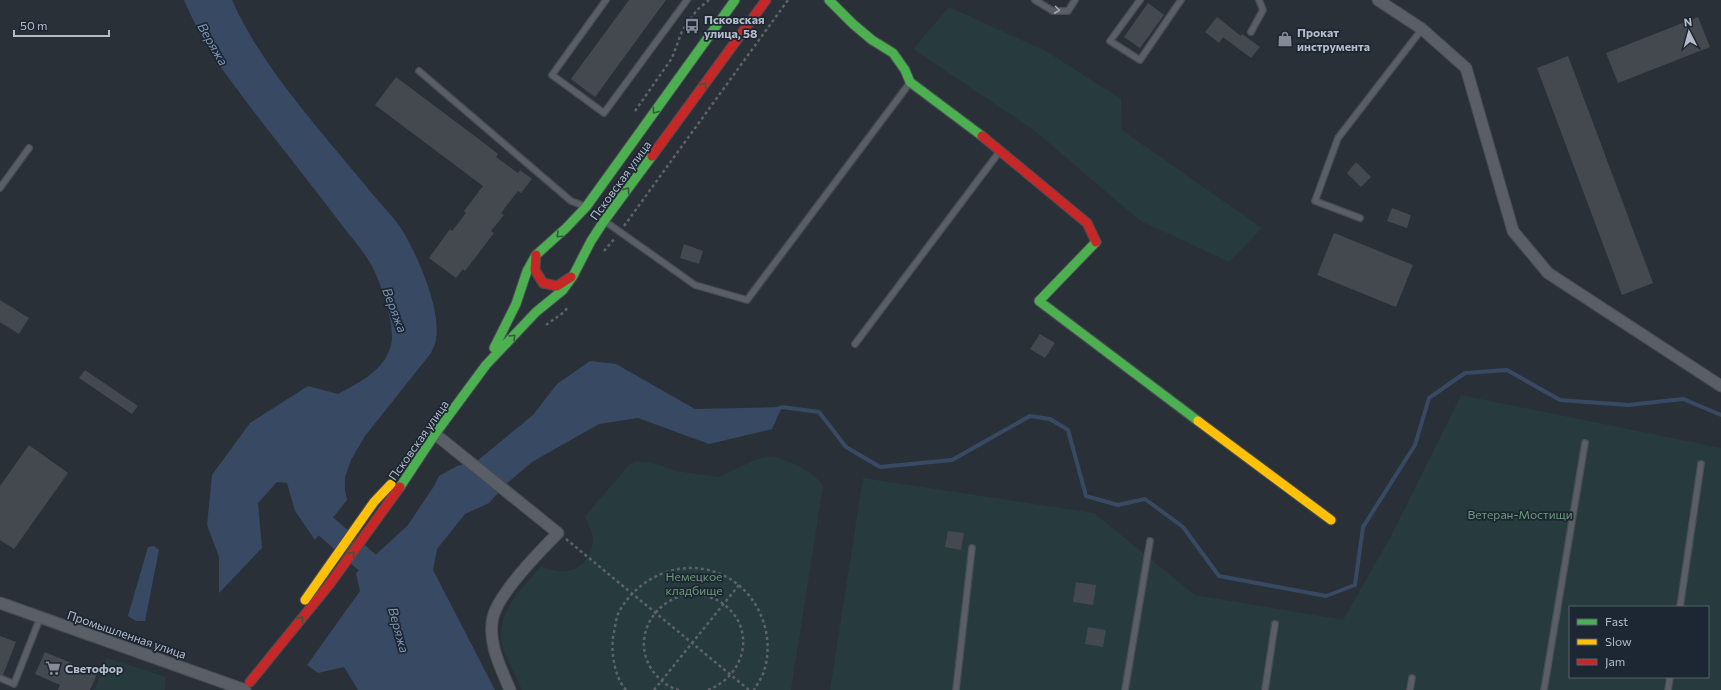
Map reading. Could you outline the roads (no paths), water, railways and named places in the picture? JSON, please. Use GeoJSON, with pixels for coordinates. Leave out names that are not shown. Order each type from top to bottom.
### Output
{"type":"FeatureCollection","features":[{"type":"Feature","properties":{"kind":"main road","name":"Псковская улица"},"geometry":{"type":"LineString","coordinates":[[486,365],[516,304],[527,271],[536,255],[566,228],[586,207],[735,0]]}},
{"type":"Feature","properties":{"kind":"main road","name":"Псковская улица"},"geometry":{"type":"LineString","coordinates":[[247,687],[329,586],[385,509],[435,434],[486,365],[536,312],[563,290],[573,276],[591,240],[604,221],[766,0]]}},
{"type":"Feature","properties":{"kind":"main road"},"geometry":{"type":"LineString","coordinates":[[830,0],[853,24],[872,40],[893,53],[905,70],[910,82],[1001,151],[1087,223],[1096,242],[1039,301],[1331,520]]}},
{"type":"Feature","properties":{"kind":"main road"},"geometry":{"type":"LineString","coordinates":[[536,255],[535,270],[543,283],[557,286],[573,276]]}},
{"type":"Feature","properties":{"kind":"main road"},"geometry":{"type":"LineString","coordinates":[[247,687],[320,576],[374,502],[435,434]]}},
{"type":"Feature","properties":{"kind":"street"},"geometry":{"type":"LineString","coordinates":[[1378,0],[1422,29],[1466,68],[1513,230],[1548,273],[1721,386]]}},
{"type":"Feature","properties":{"kind":"street"},"geometry":{"type":"LineString","coordinates":[[435,434],[558,533],[531,561],[500,601],[493,617],[492,635],[497,658],[510,690]]}},
{"type":"Feature","properties":{"kind":"street","name":"Промышленная улица"},"geometry":{"type":"LineString","coordinates":[[0,603],[40,618],[247,687]]}},
{"type":"Feature","properties":{"kind":"lane"},"geometry":{"type":"LineString","coordinates":[[606,0],[552,75],[604,113],[687,0]]}},
{"type":"Feature","properties":{"kind":"lane"},"geometry":{"type":"LineString","coordinates":[[1035,0],[1053,11],[1068,11],[1075,0]]}},
{"type":"Feature","properties":{"kind":"lane"},"geometry":{"type":"LineString","coordinates":[[1140,0],[1110,41],[1140,60],[1181,0]]}},
{"type":"Feature","properties":{"kind":"lane"},"geometry":{"type":"LineString","coordinates":[[1251,32],[1263,10],[1259,0]]}},
{"type":"Feature","properties":{"kind":"lane"},"geometry":{"type":"LineString","coordinates":[[1360,218],[1315,201],[1338,138],[1422,29]]}},
{"type":"Feature","properties":{"kind":"lane"},"geometry":{"type":"LineString","coordinates":[[419,71],[572,201],[586,207]]}},
{"type":"Feature","properties":{"kind":"lane"},"geometry":{"type":"LineString","coordinates":[[604,221],[696,286],[747,300],[910,82]]}},
{"type":"Feature","properties":{"kind":"lane"},"geometry":{"type":"LineString","coordinates":[[0,188],[29,148]]}},
{"type":"Feature","properties":{"kind":"lane"},"geometry":{"type":"LineString","coordinates":[[855,344],[1001,151]]}},
{"type":"Feature","properties":{"kind":"lane"},"geometry":{"type":"LineString","coordinates":[[1544,690],[1585,443]]}},
{"type":"Feature","properties":{"kind":"lane"},"geometry":{"type":"LineString","coordinates":[[1680,606],[1701,464]]}},
{"type":"Feature","properties":{"kind":"lane"},"geometry":{"type":"LineString","coordinates":[[1125,690],[1150,541]]}},
{"type":"Feature","properties":{"kind":"lane"},"geometry":{"type":"LineString","coordinates":[[956,690],[972,548]]}},
{"type":"Feature","properties":{"kind":"lane"},"geometry":{"type":"LineString","coordinates":[[0,678],[14,684],[40,618]]}},
{"type":"Feature","properties":{"kind":"lane"},"geometry":{"type":"LineString","coordinates":[[1265,690],[1275,624]]}},
{"type":"Feature","properties":{"kind":"lane"},"geometry":{"type":"LineString","coordinates":[[1410,690],[1412,678]]}},
{"type":"Feature","properties":{"kind":"lane"},"geometry":{"type":"LineString","coordinates":[[1668,690],[1670,678]]}},
{"type":"Feature","properties":{"kind":"water"},"geometry":{"type":"Polygon","coordinates":[[[184,0],[232,0],[244,25],[275,73],[311,120],[391,215],[404,233],[428,284],[437,327],[436,341],[431,353],[365,436],[351,460],[345,477],[347,500],[315,540],[295,511],[287,483],[277,482],[258,503],[262,548],[219,593],[219,557],[207,525],[212,475],[250,423],[308,386],[338,394],[355,385],[370,375],[383,362],[388,354],[392,337],[387,305],[372,266],[360,248],[257,116],[217,62],[184,0]]]}},
{"type":"Feature","properties":{"kind":"water"},"geometry":{"type":"Polygon","coordinates":[[[590,361],[616,364],[695,409],[782,407],[772,429],[709,444],[638,418],[599,424],[532,462],[505,485],[489,503],[465,514],[437,549],[433,570],[495,690],[358,690],[344,667],[318,673],[307,665],[360,591],[356,573],[408,525],[439,476],[457,466],[477,461],[533,415],[557,384],[590,361]]]}},
{"type":"Feature","properties":{"kind":"water"},"geometry":{"type":"Polygon","coordinates":[[[154,546],[159,550],[145,621],[136,621],[128,616],[148,547],[154,546]]]}},
{"type":"Feature","properties":{"kind":"waterway"},"geometry":{"type":"LineString","coordinates":[[777,409],[782,407],[819,412],[846,447],[880,467],[952,460],[1030,416],[1050,419],[1068,430],[1086,496],[1118,505],[1145,499],[1183,527],[1219,576],[1326,596],[1355,585],[1363,527],[1415,445],[1429,398],[1465,373],[1507,370],[1560,400],[1628,405],[1683,399],[1721,415]]}},
{"type":"Feature","properties":{"kind":"waterway","name":"Веряжа"},"geometry":{"type":"LineString","coordinates":[[315,498],[322,523],[385,578],[387,586]]}},
{"type":"Feature","properties":{"kind":"place","name":"Псковская улица, 58"},"geometry":{"type":"Point","coordinates":[692,26]}},
{"type":"Feature","properties":{"kind":"place","name":"Прокат инструмента"},"geometry":{"type":"Point","coordinates":[1285,39]}},
{"type":"Feature","properties":{"kind":"place","name":"Светофор"},"geometry":{"type":"Point","coordinates":[53,668]}},
{"type":"Feature","properties":{"kind":"park label","name":"Ветеран-Мостищи"},"geometry":{"type":"Point","coordinates":[1520,514]}},
{"type":"Feature","properties":{"kind":"park label","name":"Немецкое кладбище"},"geometry":{"type":"Point","coordinates":[694,583]}}]}
